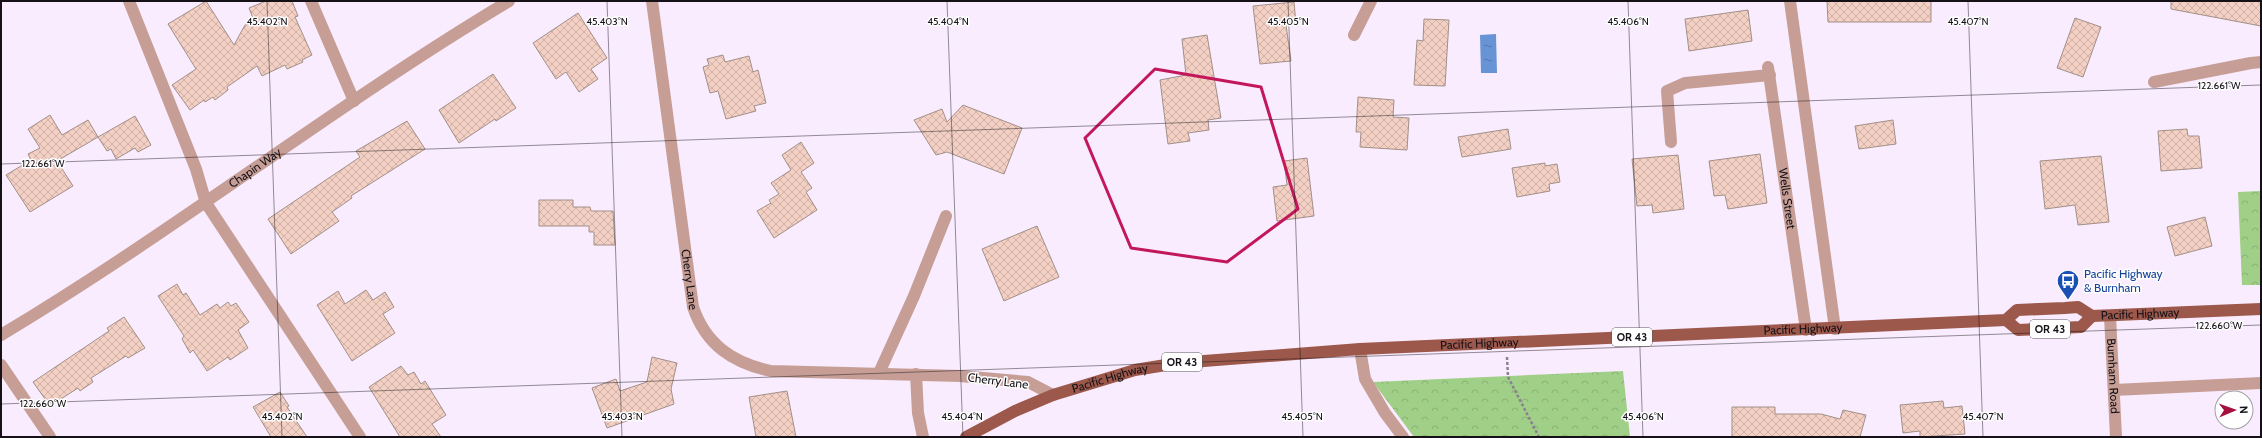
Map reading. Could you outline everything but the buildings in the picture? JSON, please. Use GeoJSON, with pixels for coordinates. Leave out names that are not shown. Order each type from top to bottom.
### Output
{"type":"FeatureCollection","features":[{"type":"Feature","properties":{"kind":"main road","name":"Pacific Highway"},"geometry":{"type":"LineString","coordinates":[[966,437],[1015,411],[1053,395],[1121,374],[1178,363],[1360,349],[1835,329],[2006,320],[2017,310],[2078,307],[2092,316],[2110,316],[2261,309]]}},
{"type":"Feature","properties":{"kind":"main road","name":"Pacific Highway"},"geometry":{"type":"LineString","coordinates":[[2006,320],[2018,330],[2026,330],[2081,327],[2092,316]]}},
{"type":"Feature","properties":{"kind":"street"},"geometry":{"type":"LineString","coordinates":[[129,1],[196,169],[206,203],[360,437]]}},
{"type":"Feature","properties":{"kind":"street"},"geometry":{"type":"LineString","coordinates":[[311,1],[354,101]]}},
{"type":"Feature","properties":{"kind":"street","name":"Chapin Way"},"geometry":{"type":"LineString","coordinates":[[1,335],[206,203],[354,101],[466,27],[509,1]]}},
{"type":"Feature","properties":{"kind":"street","name":"Cherry Lane"},"geometry":{"type":"LineString","coordinates":[[652,1],[693,307],[698,320],[718,346],[730,357],[750,367],[771,372],[916,374],[1028,382],[1053,395]]}},
{"type":"Feature","properties":{"kind":"street"},"geometry":{"type":"LineString","coordinates":[[1354,35],[1371,1]]}},
{"type":"Feature","properties":{"kind":"street"},"geometry":{"type":"LineString","coordinates":[[1790,1],[1835,329]]}},
{"type":"Feature","properties":{"kind":"street"},"geometry":{"type":"LineString","coordinates":[[2154,82],[2261,62]]}},
{"type":"Feature","properties":{"kind":"street","name":"Wells Street"},"geometry":{"type":"LineString","coordinates":[[1671,142],[1667,91],[1685,83],[1769,71],[1806,330]]}},
{"type":"Feature","properties":{"kind":"street"},"geometry":{"type":"LineString","coordinates":[[879,373],[914,296],[946,216]]}},
{"type":"Feature","properties":{"kind":"street","name":"Burnham Road"},"geometry":{"type":"LineString","coordinates":[[2110,316],[2116,437]]}},
{"type":"Feature","properties":{"kind":"street"},"geometry":{"type":"LineString","coordinates":[[1360,349],[1365,379],[1385,413],[1403,437]]}},
{"type":"Feature","properties":{"kind":"street"},"geometry":{"type":"LineString","coordinates":[[1,365],[50,437]]}},
{"type":"Feature","properties":{"kind":"street"},"geometry":{"type":"LineString","coordinates":[[916,374],[918,413],[923,437]]}},
{"type":"Feature","properties":{"kind":"street"},"geometry":{"type":"LineString","coordinates":[[2114,390],[2261,383]]}},
{"type":"Feature","properties":{"kind":"path"},"geometry":{"type":"LineString","coordinates":[[1507,343],[1508,377],[1539,437]]}},
{"type":"Feature","properties":{"kind":"highlighted area"},"geometry":{"type":"Polygon","coordinates":[[[1155,69],[1261,87],[1298,209],[1227,262],[1131,248],[1085,138],[1155,69]]]}},
{"type":"Feature","properties":{"kind":"green space"},"geometry":{"type":"Polygon","coordinates":[[[2261,191],[2261,285],[2242,285],[2238,192],[2261,191]]]}},
{"type":"Feature","properties":{"kind":"green space"},"geometry":{"type":"Polygon","coordinates":[[[1623,371],[1630,437],[1414,437],[1373,382],[1623,371]]]}},
{"type":"Feature","properties":{"kind":"water"},"geometry":{"type":"Polygon","coordinates":[[[1496,34],[1497,73],[1481,73],[1480,35],[1496,34]]]}},
{"type":"Feature","properties":{"kind":"place","name":"Pacific Highway & Burnham"},"geometry":{"type":"Point","coordinates":[2068,300]}}]}
